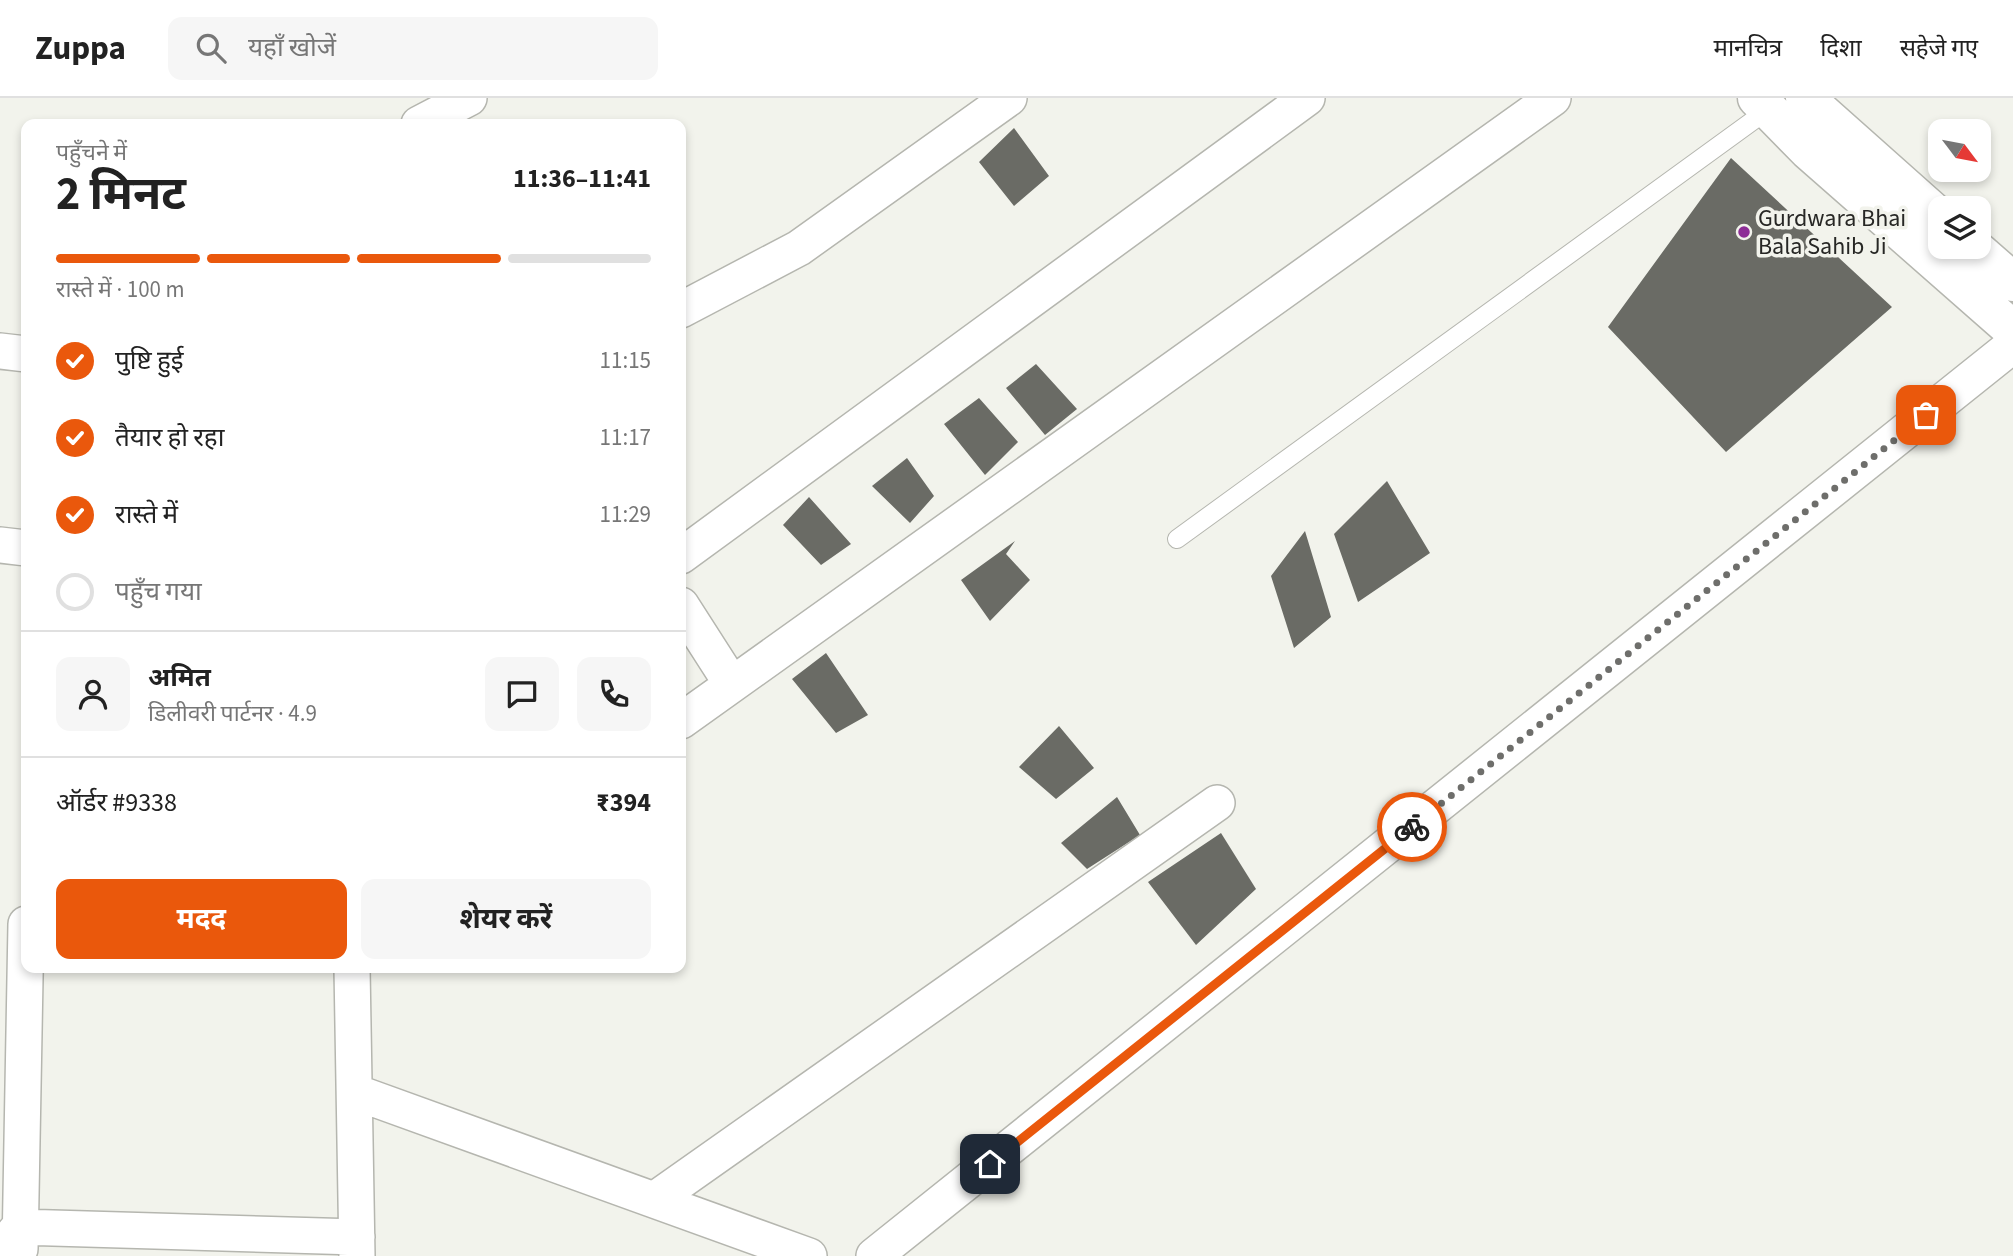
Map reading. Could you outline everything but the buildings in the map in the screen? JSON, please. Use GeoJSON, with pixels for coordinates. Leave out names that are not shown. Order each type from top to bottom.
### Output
{"type":"FeatureCollection","features":[{"type":"Feature","properties":{"kind":"street"},"geometry":{"type":"LineString","coordinates":[[412,98],[413,119]]}},
{"type":"Feature","properties":{"kind":"street"},"geometry":{"type":"LineString","coordinates":[[429,119],[470,98]]}},
{"type":"Feature","properties":{"kind":"street"},"geometry":{"type":"LineString","coordinates":[[686,307],[799,248],[1009,98]]}},
{"type":"Feature","properties":{"kind":"street"},"geometry":{"type":"LineString","coordinates":[[686,552],[1307,98]]}},
{"type":"Feature","properties":{"kind":"street"},"geometry":{"type":"LineString","coordinates":[[686,717],[1553,98]]}},
{"type":"Feature","properties":{"kind":"street"},"geometry":{"type":"LineString","coordinates":[[1805,98],[1928,207]]}},
{"type":"Feature","properties":{"kind":"street"},"geometry":{"type":"LineString","coordinates":[[1763,104],[1808,150],[2013,330]]}},
{"type":"Feature","properties":{"kind":"street"},"geometry":{"type":"LineString","coordinates":[[1987,259],[2013,282]]}},
{"type":"Feature","properties":{"kind":"street"},"geometry":{"type":"LineString","coordinates":[[874,1256],[2013,345]]}},
{"type":"Feature","properties":{"kind":"street"},"geometry":{"type":"LineString","coordinates":[[0,351],[21,353]]}},
{"type":"Feature","properties":{"kind":"street"},"geometry":{"type":"LineString","coordinates":[[0,545],[21,547]]}},
{"type":"Feature","properties":{"kind":"street"},"geometry":{"type":"LineString","coordinates":[[686,613],[731,683]]}},
{"type":"Feature","properties":{"kind":"street"},"geometry":{"type":"LineString","coordinates":[[653,1200],[1217,803]]}},
{"type":"Feature","properties":{"kind":"street"},"geometry":{"type":"LineString","coordinates":[[22,973],[12,1087],[13,1245],[357,1247],[352,973]]}},
{"type":"Feature","properties":{"kind":"street"},"geometry":{"type":"LineString","coordinates":[[355,1092],[809,1256]]}},
{"type":"Feature","properties":{"kind":"lane"},"geometry":{"type":"LineString","coordinates":[[1177,539],[1763,104]]}},
{"type":"Feature","properties":{"kind":"way so far"},"geometry":{"type":"LineString","coordinates":[[1412,827],[1926,415]]}},
{"type":"Feature","properties":{"kind":"place","name":"Gurdwara Bhai Bala Sahib Ji"},"geometry":{"type":"Point","coordinates":[1744,232]}},
{"type":"Feature","properties":{"kind":"route"},"geometry":{"type":"LineString","coordinates":[[990,1164],[1412,827]]}}]}
